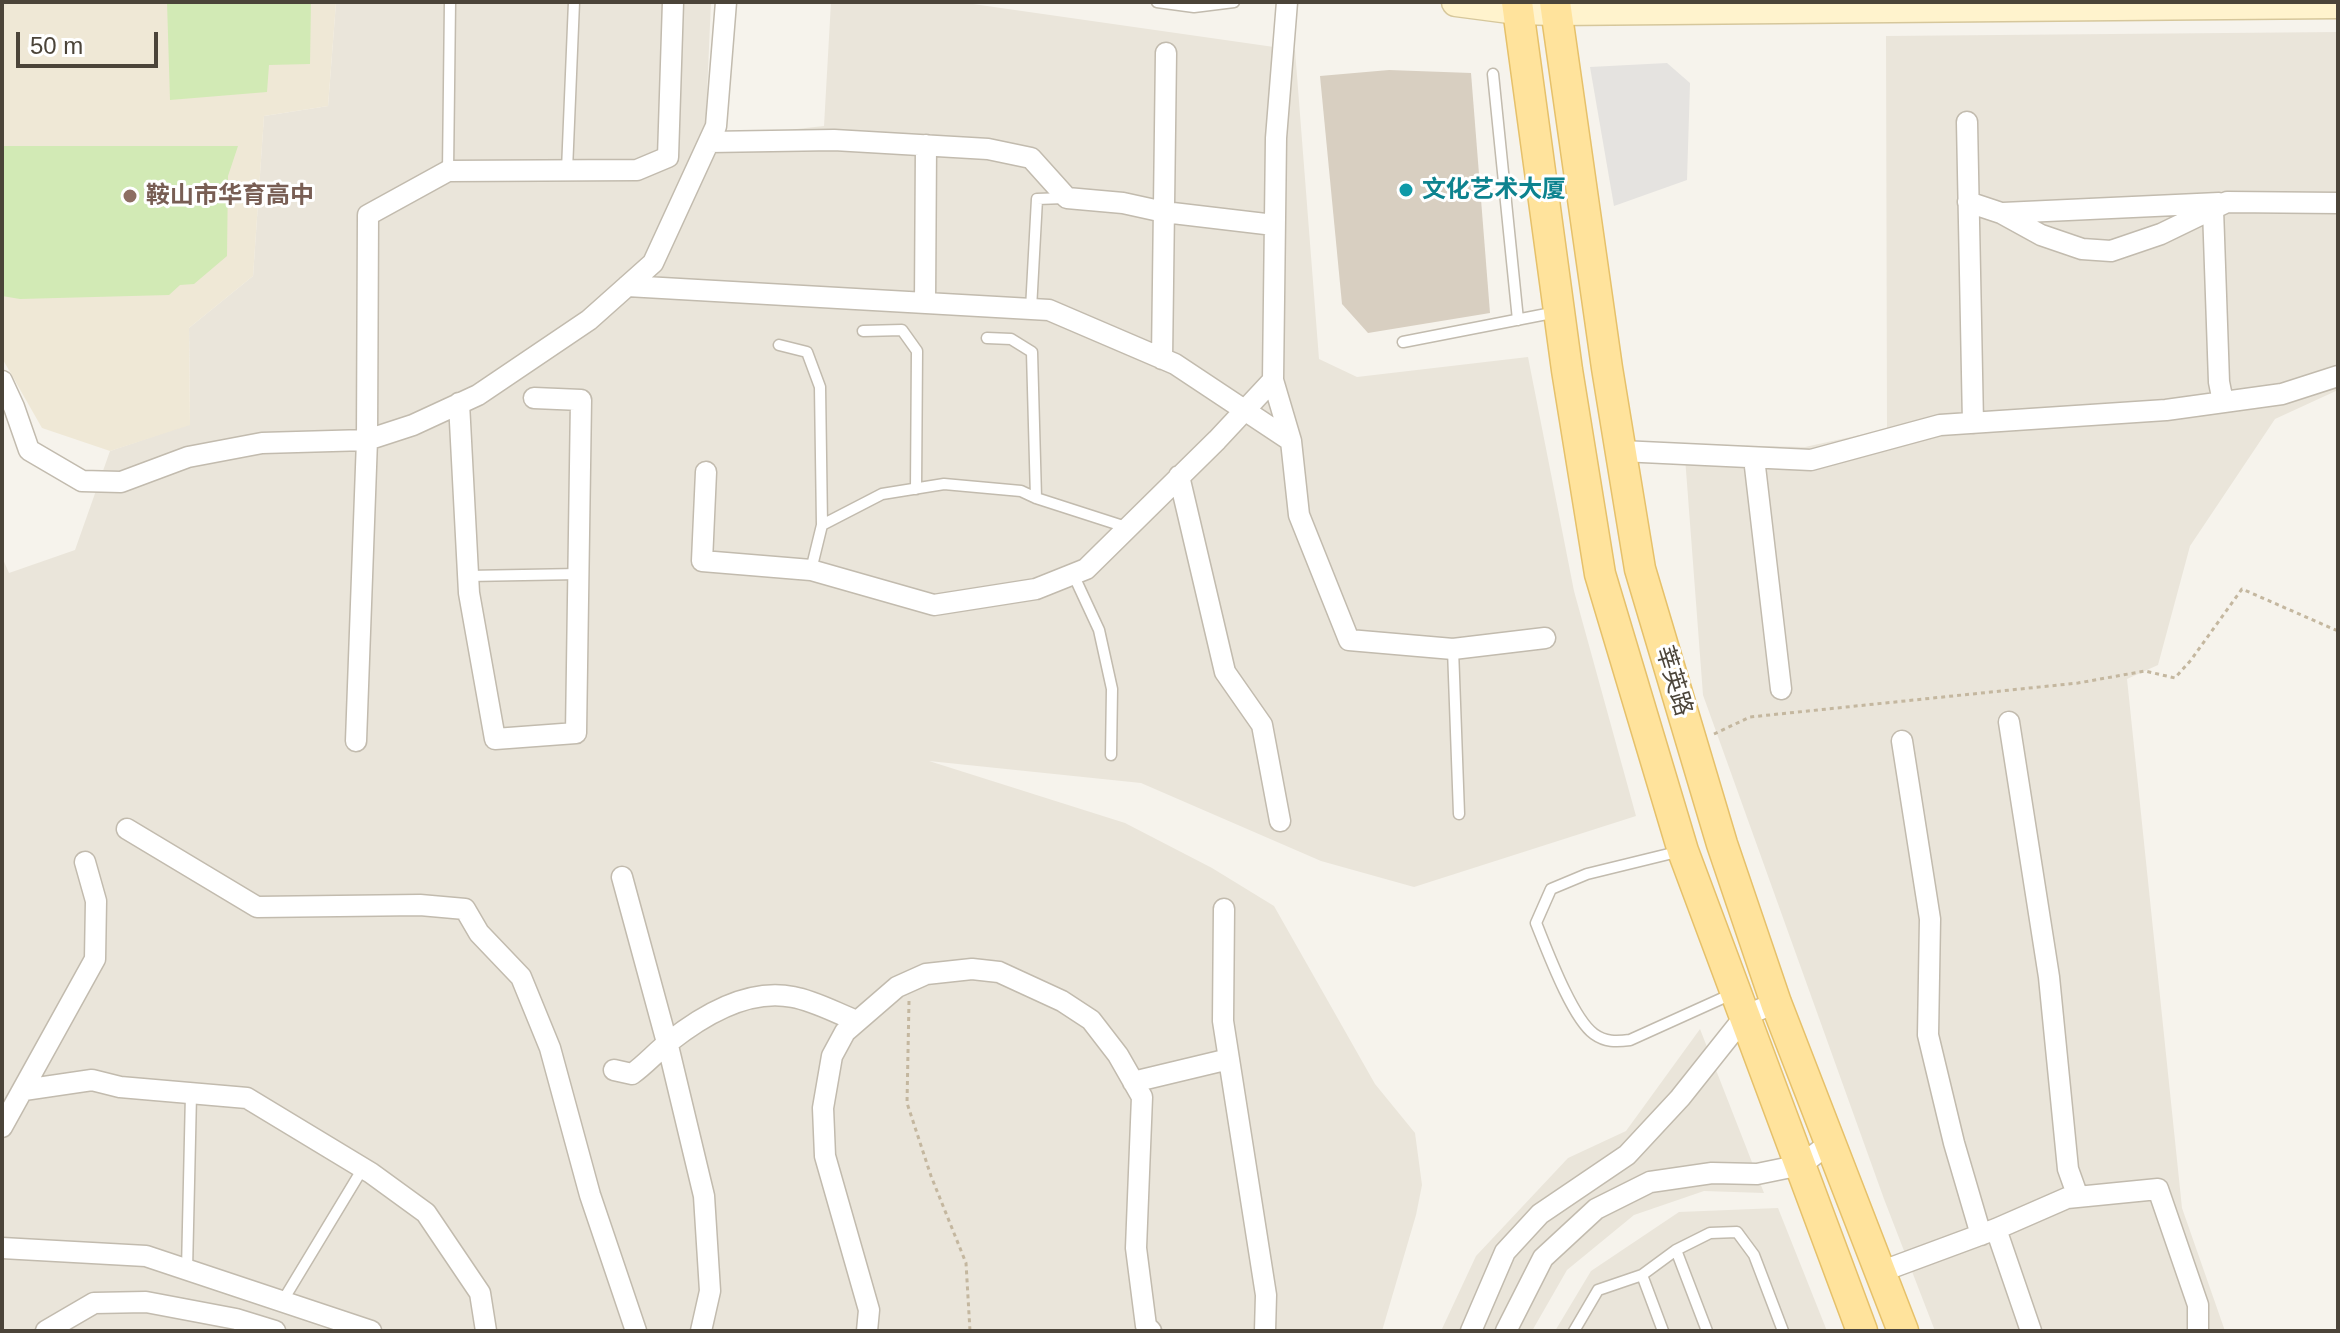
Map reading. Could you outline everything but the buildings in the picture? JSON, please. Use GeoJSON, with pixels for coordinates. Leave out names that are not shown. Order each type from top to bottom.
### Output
{"type":"FeatureCollection","features":[{"type":"Feature","properties":{"kind":"main road"},"geometry":{"type":"LineString","coordinates":[[1456,2],[1556,7],[2338,4]]}},
{"type":"Feature","properties":{"kind":"main road","name":"莘英路"},"geometry":{"type":"LineString","coordinates":[[1517,6],[1559,312],[1600,574],[1683,851],[1862,1331]]}},
{"type":"Feature","properties":{"kind":"main road","name":"莘英路"},"geometry":{"type":"LineString","coordinates":[[1556,7],[1640,569],[1722,844],[1776,1003],[1903,1331]]}},
{"type":"Feature","properties":{"kind":"street"},"geometry":{"type":"LineString","coordinates":[[356,741],[367,440],[368,215],[448,171],[637,170],[668,157],[673,2]]}},
{"type":"Feature","properties":{"kind":"street"},"geometry":{"type":"LineString","coordinates":[[2,381],[29,450],[82,481],[121,482],[188,457],[262,443],[367,440],[413,425],[478,395],[589,320],[653,263],[716,126],[726,2]]}},
{"type":"Feature","properties":{"kind":"street"},"geometry":{"type":"LineString","coordinates":[[1287,2],[1276,138],[1273,380],[1291,441],[1299,515],[1349,640],[1453,649],[1545,638]]}},
{"type":"Feature","properties":{"kind":"street"},"geometry":{"type":"LineString","coordinates":[[1162,359],[1166,53]]}},
{"type":"Feature","properties":{"kind":"street"},"geometry":{"type":"LineString","coordinates":[[1967,122],[1973,423]]}},
{"type":"Feature","properties":{"kind":"street"},"geometry":{"type":"LineString","coordinates":[[709,142],[834,140],[988,149],[1031,158],[1067,198],[1274,225]]}},
{"type":"Feature","properties":{"kind":"street"},"geometry":{"type":"LineString","coordinates":[[925,303],[926,145]]}},
{"type":"Feature","properties":{"kind":"street"},"geometry":{"type":"LineString","coordinates":[[1968,202],[2001,213],[2041,235],[2082,249],[2111,251],[2161,234],[2220,206]]}},
{"type":"Feature","properties":{"kind":"street"},"geometry":{"type":"LineString","coordinates":[[2001,213],[2338,203]]}},
{"type":"Feature","properties":{"kind":"street"},"geometry":{"type":"LineString","coordinates":[[2220,206],[2219,382],[2223,402]]}},
{"type":"Feature","properties":{"kind":"street"},"geometry":{"type":"LineString","coordinates":[[627,286],[1049,310],[1175,364],[1291,441]]}},
{"type":"Feature","properties":{"kind":"street"},"geometry":{"type":"LineString","coordinates":[[1621,451],[1811,460],[1940,425],[2166,410],[2282,394],[2338,376]]}},
{"type":"Feature","properties":{"kind":"street"},"geometry":{"type":"LineString","coordinates":[[706,472],[702,561],[811,570],[934,605],[1036,589],[1086,569],[1273,380]]}},
{"type":"Feature","properties":{"kind":"street"},"geometry":{"type":"LineString","coordinates":[[459,403],[469,593],[495,739],[576,733],[581,400],[534,398]]}},
{"type":"Feature","properties":{"kind":"street"},"geometry":{"type":"LineString","coordinates":[[1754,458],[1781,689]]}},
{"type":"Feature","properties":{"kind":"street"},"geometry":{"type":"LineString","coordinates":[[1179,476],[1225,672],[1262,725],[1280,821]]}},
{"type":"Feature","properties":{"kind":"street"},"geometry":{"type":"LineString","coordinates":[[2009,722],[2049,977],[2068,1169],[2078,1197]]}},
{"type":"Feature","properties":{"kind":"street"},"geometry":{"type":"LineString","coordinates":[[1902,741],[1930,919],[1928,1035],[1954,1143],[2031,1331]]}},
{"type":"Feature","properties":{"kind":"street"},"geometry":{"type":"LineString","coordinates":[[127,829],[257,907],[420,905],[465,909],[479,933],[521,977],[527,991],[550,1048],[590,1195],[636,1331]]}},
{"type":"Feature","properties":{"kind":"street"},"geometry":{"type":"LineString","coordinates":[[2,1127],[95,959],[96,901],[85,862]]}},
{"type":"Feature","properties":{"kind":"street"},"geometry":{"type":"LineString","coordinates":[[622,877],[704,1196],[710,1291],[701,1331]]}},
{"type":"Feature","properties":{"kind":"street"},"geometry":{"type":"LineString","coordinates":[[1224,909],[1223,1021],[1266,1295],[1265,1331]]}},
{"type":"Feature","properties":{"kind":"street"},"geometry":{"type":"LineString","coordinates":[[867,1331],[869,1310],[825,1156],[823,1108],[832,1056],[845,1032],[897,987],[926,974],[972,969],[999,972],[1050,995],[1091,1020],[1118,1055],[1142,1097],[1136,1248],[1146,1326],[1151,1331]]}},
{"type":"Feature","properties":{"kind":"street"},"geometry":{"type":"LineString","coordinates":[[614,1070],[632,1074],[646,1065],[667,1043],[707,1016],[753,997],[795,997],[857,1021]]}},
{"type":"Feature","properties":{"kind":"street"},"geometry":{"type":"LineString","coordinates":[[1471,1331],[1505,1252],[1540,1214],[1627,1155],[1680,1098],[1741,1004],[1776,1003]]}},
{"type":"Feature","properties":{"kind":"street"},"geometry":{"type":"LineString","coordinates":[[1133,1082],[1229,1059]]}},
{"type":"Feature","properties":{"kind":"street"},"geometry":{"type":"LineString","coordinates":[[24,1090],[92,1080],[120,1087],[247,1098],[363,1168],[426,1213],[480,1293],[486,1331]]}},
{"type":"Feature","properties":{"kind":"street"},"geometry":{"type":"LineString","coordinates":[[1506,1331],[1543,1258],[1596,1209],[1650,1182],[1712,1173],[1757,1174],[1801,1165],[1830,1143]]}},
{"type":"Feature","properties":{"kind":"street"},"geometry":{"type":"LineString","coordinates":[[1880,1272],[1989,1232],[2067,1198],[2158,1189],[2198,1305],[2198,1331]]}},
{"type":"Feature","properties":{"kind":"street"},"geometry":{"type":"LineString","coordinates":[[2,1248],[146,1256],[371,1331]]}},
{"type":"Feature","properties":{"kind":"street"},"geometry":{"type":"LineString","coordinates":[[46,1331],[94,1303],[146,1302],[236,1319],[275,1331]]}},
{"type":"Feature","properties":{"kind":"lane"},"geometry":{"type":"LineString","coordinates":[[448,171],[450,2]]}},
{"type":"Feature","properties":{"kind":"lane"},"geometry":{"type":"LineString","coordinates":[[567,170],[574,2]]}},
{"type":"Feature","properties":{"kind":"lane"},"geometry":{"type":"LineString","coordinates":[[1157,2],[1194,7],[1234,2]]}},
{"type":"Feature","properties":{"kind":"lane"},"geometry":{"type":"LineString","coordinates":[[1493,74],[1518,320]]}},
{"type":"Feature","properties":{"kind":"lane"},"geometry":{"type":"LineString","coordinates":[[1031,309],[1037,199],[1067,198]]}},
{"type":"Feature","properties":{"kind":"lane"},"geometry":{"type":"LineString","coordinates":[[1403,342],[1559,312]]}},
{"type":"Feature","properties":{"kind":"lane"},"geometry":{"type":"LineString","coordinates":[[863,331],[902,330],[917,351],[916,489]]}},
{"type":"Feature","properties":{"kind":"lane"},"geometry":{"type":"LineString","coordinates":[[987,338],[1011,339],[1032,352],[1036,498]]}},
{"type":"Feature","properties":{"kind":"lane"},"geometry":{"type":"LineString","coordinates":[[779,345],[807,352],[820,387],[822,525],[811,570]]}},
{"type":"Feature","properties":{"kind":"lane"},"geometry":{"type":"LineString","coordinates":[[822,525],[882,494],[944,484],[1021,491],[1126,527]]}},
{"type":"Feature","properties":{"kind":"lane"},"geometry":{"type":"LineString","coordinates":[[468,576],[579,574]]}},
{"type":"Feature","properties":{"kind":"lane"},"geometry":{"type":"LineString","coordinates":[[1073,574],[1099,630],[1112,689],[1111,755]]}},
{"type":"Feature","properties":{"kind":"lane"},"geometry":{"type":"LineString","coordinates":[[1453,649],[1459,814]]}},
{"type":"Feature","properties":{"kind":"lane"},"geometry":{"type":"LineString","coordinates":[[1683,851],[1587,874],[1551,889],[1536,923],[1568,998],[1592,1033],[1612,1042],[1630,1040],[1741,1004]]}},
{"type":"Feature","properties":{"kind":"lane"},"geometry":{"type":"LineString","coordinates":[[187,1270],[191,1094]]}},
{"type":"Feature","properties":{"kind":"lane"},"geometry":{"type":"LineString","coordinates":[[282,1302],[363,1168]]}},
{"type":"Feature","properties":{"kind":"lane"},"geometry":{"type":"LineString","coordinates":[[1574,1331],[1598,1290],[1642,1275],[1676,1250],[1710,1233],[1737,1232],[1754,1255],[1783,1331]]}},
{"type":"Feature","properties":{"kind":"lane"},"geometry":{"type":"LineString","coordinates":[[1676,1250],[1707,1331]]}},
{"type":"Feature","properties":{"kind":"lane"},"geometry":{"type":"LineString","coordinates":[[1642,1275],[1663,1331]]}},
{"type":"Feature","properties":{"kind":"path"},"geometry":{"type":"LineString","coordinates":[[1692,744],[1750,717],[2078,683],[2145,671],[2175,678],[2242,589],[2338,631]]}},
{"type":"Feature","properties":{"kind":"path"},"geometry":{"type":"LineString","coordinates":[[910,981],[907,1103],[931,1176],[966,1263],[970,1331]]}},
{"type":"Feature","properties":{"kind":"shaded area","name":"鞍山市华育高中"},"geometry":{"type":"Polygon","coordinates":[[[2,2],[336,2],[328,106],[264,116],[253,276],[189,328],[190,425],[110,451],[42,428],[2,358],[2,2]]]}},
{"type":"Feature","properties":{"kind":"shaded area"},"geometry":{"type":"Polygon","coordinates":[[[336,2],[711,2],[705,139],[824,126],[831,2],[959,2],[1295,50],[1319,359],[1357,377],[1528,357],[1574,591],[1636,816],[1414,887],[1321,861],[1141,783],[929,761],[1125,823],[1212,868],[1274,906],[1375,1084],[1415,1133],[1422,1185],[1382,1331],[2,1331],[2,557],[9,573],[75,550],[110,451],[190,424],[189,328],[253,276],[264,116],[328,106],[336,2]]]}},
{"type":"Feature","properties":{"kind":"shaded area"},"geometry":{"type":"Polygon","coordinates":[[[2338,32],[2338,390],[2275,419],[2190,546],[2158,665],[2127,679],[2182,1208],[2225,1331],[1935,1331],[1884,1199],[1703,695],[1684,444],[1805,447],[1887,429],[1886,36],[2338,32]]]}},
{"type":"Feature","properties":{"kind":"shaded area"},"geometry":{"type":"Polygon","coordinates":[[[1667,63],[1690,83],[1687,180],[1614,206],[1590,67],[1667,63]]]}},
{"type":"Feature","properties":{"kind":"shaded area"},"geometry":{"type":"Polygon","coordinates":[[[1700,1029],[1764,1193],[1704,1191],[1634,1215],[1567,1270],[1532,1331],[1441,1331],[1476,1256],[1568,1158],[1626,1131],[1700,1029]]]}},
{"type":"Feature","properties":{"kind":"shaded area"},"geometry":{"type":"Polygon","coordinates":[[[1778,1208],[1827,1331],[1555,1331],[1591,1271],[1679,1212],[1778,1208]]]}},
{"type":"Feature","properties":{"kind":"green space"},"geometry":{"type":"Polygon","coordinates":[[[167,2],[311,2],[310,64],[269,65],[267,92],[170,100],[167,2]]]}},
{"type":"Feature","properties":{"kind":"green space"},"geometry":{"type":"Polygon","coordinates":[[[2,146],[238,146],[228,176],[227,256],[194,284],[180,285],[169,295],[20,299],[2,296],[2,146]]]}},
{"type":"Feature","properties":{"kind":"place","name":"文化艺术大厦"},"geometry":{"type":"Point","coordinates":[1406,190]}},
{"type":"Feature","properties":{"kind":"place","name":"鞍山市华育高中"},"geometry":{"type":"Point","coordinates":[130,196]}}]}
